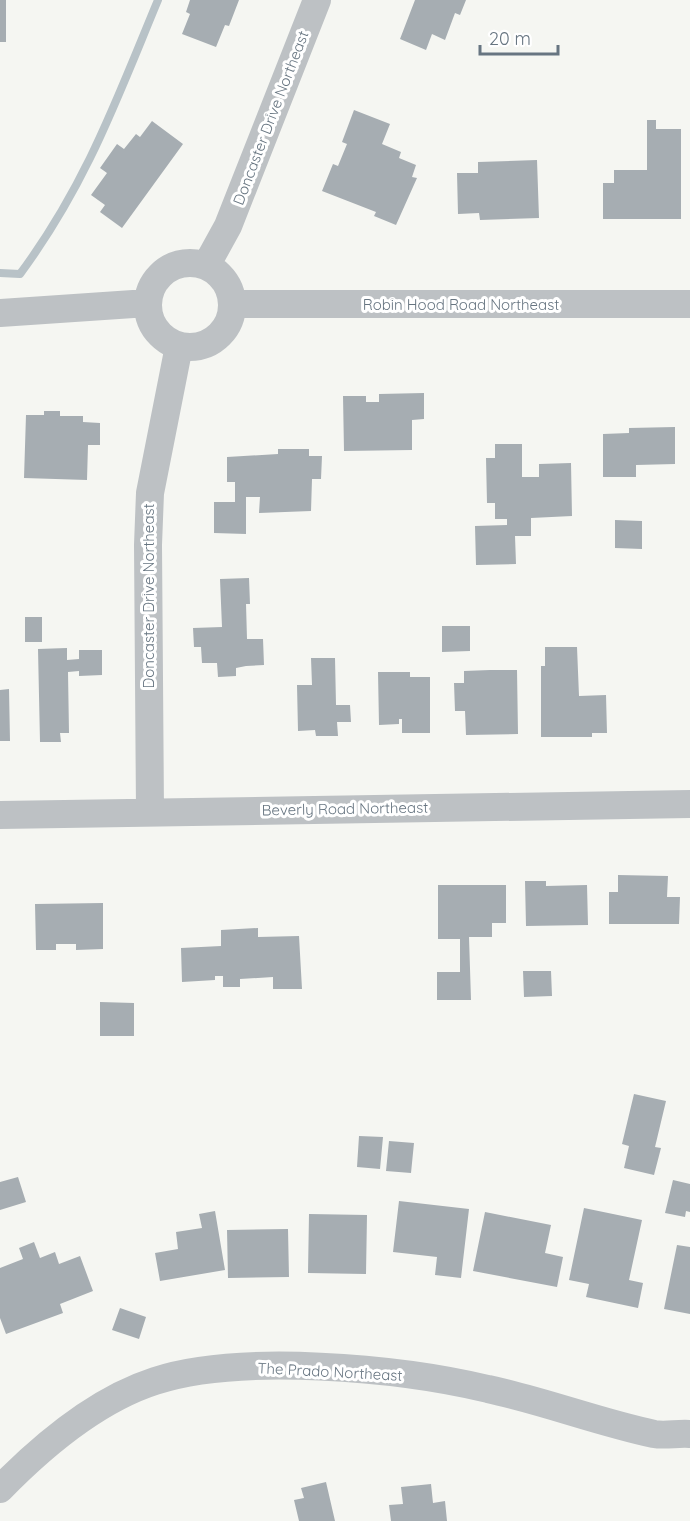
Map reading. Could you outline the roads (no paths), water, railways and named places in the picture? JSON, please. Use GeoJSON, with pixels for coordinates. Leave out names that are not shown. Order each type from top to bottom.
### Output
{"type":"FeatureCollection","features":[{"type":"Feature","properties":{"kind":"street","name":"Doncaster Drive Northeast"},"geometry":{"type":"LineString","coordinates":[[206,266],[228,226],[317,0]]}},
{"type":"Feature","properties":{"kind":"street"},"geometry":{"type":"LineString","coordinates":[[183,264],[206,266],[225,281],[232,304],[231,315],[220,334],[201,345],[179,346],[156,330],[152,322],[148,303],[155,282],[172,267],[183,264]]}},
{"type":"Feature","properties":{"kind":"street"},"geometry":{"type":"LineString","coordinates":[[0,313],[148,303]]}},
{"type":"Feature","properties":{"kind":"street","name":"Robin Hood Road Northeast"},"geometry":{"type":"LineString","coordinates":[[232,304],[690,304]]}},
{"type":"Feature","properties":{"kind":"street","name":"Doncaster Drive Northeast"},"geometry":{"type":"LineString","coordinates":[[150,812],[147,545],[150,493],[179,346]]}},
{"type":"Feature","properties":{"kind":"street","name":"Beverly Road Northeast"},"geometry":{"type":"LineString","coordinates":[[0,815],[690,804]]}},
{"type":"Feature","properties":{"kind":"street","name":"The Prado Northeast"},"geometry":{"type":"LineString","coordinates":[[0,1489],[61,1434],[114,1400],[155,1381],[201,1371],[272,1367],[354,1370],[415,1376],[487,1388],[657,1434],[690,1434]]}},
{"type":"Feature","properties":{"kind":"street"},"geometry":{"type":"LineString","coordinates":[[657,1434],[690,1444]]}},
{"type":"Feature","properties":{"kind":"waterway"},"geometry":{"type":"LineString","coordinates":[[0,273],[20,274],[64,208],[98,142],[158,0]]}}]}
